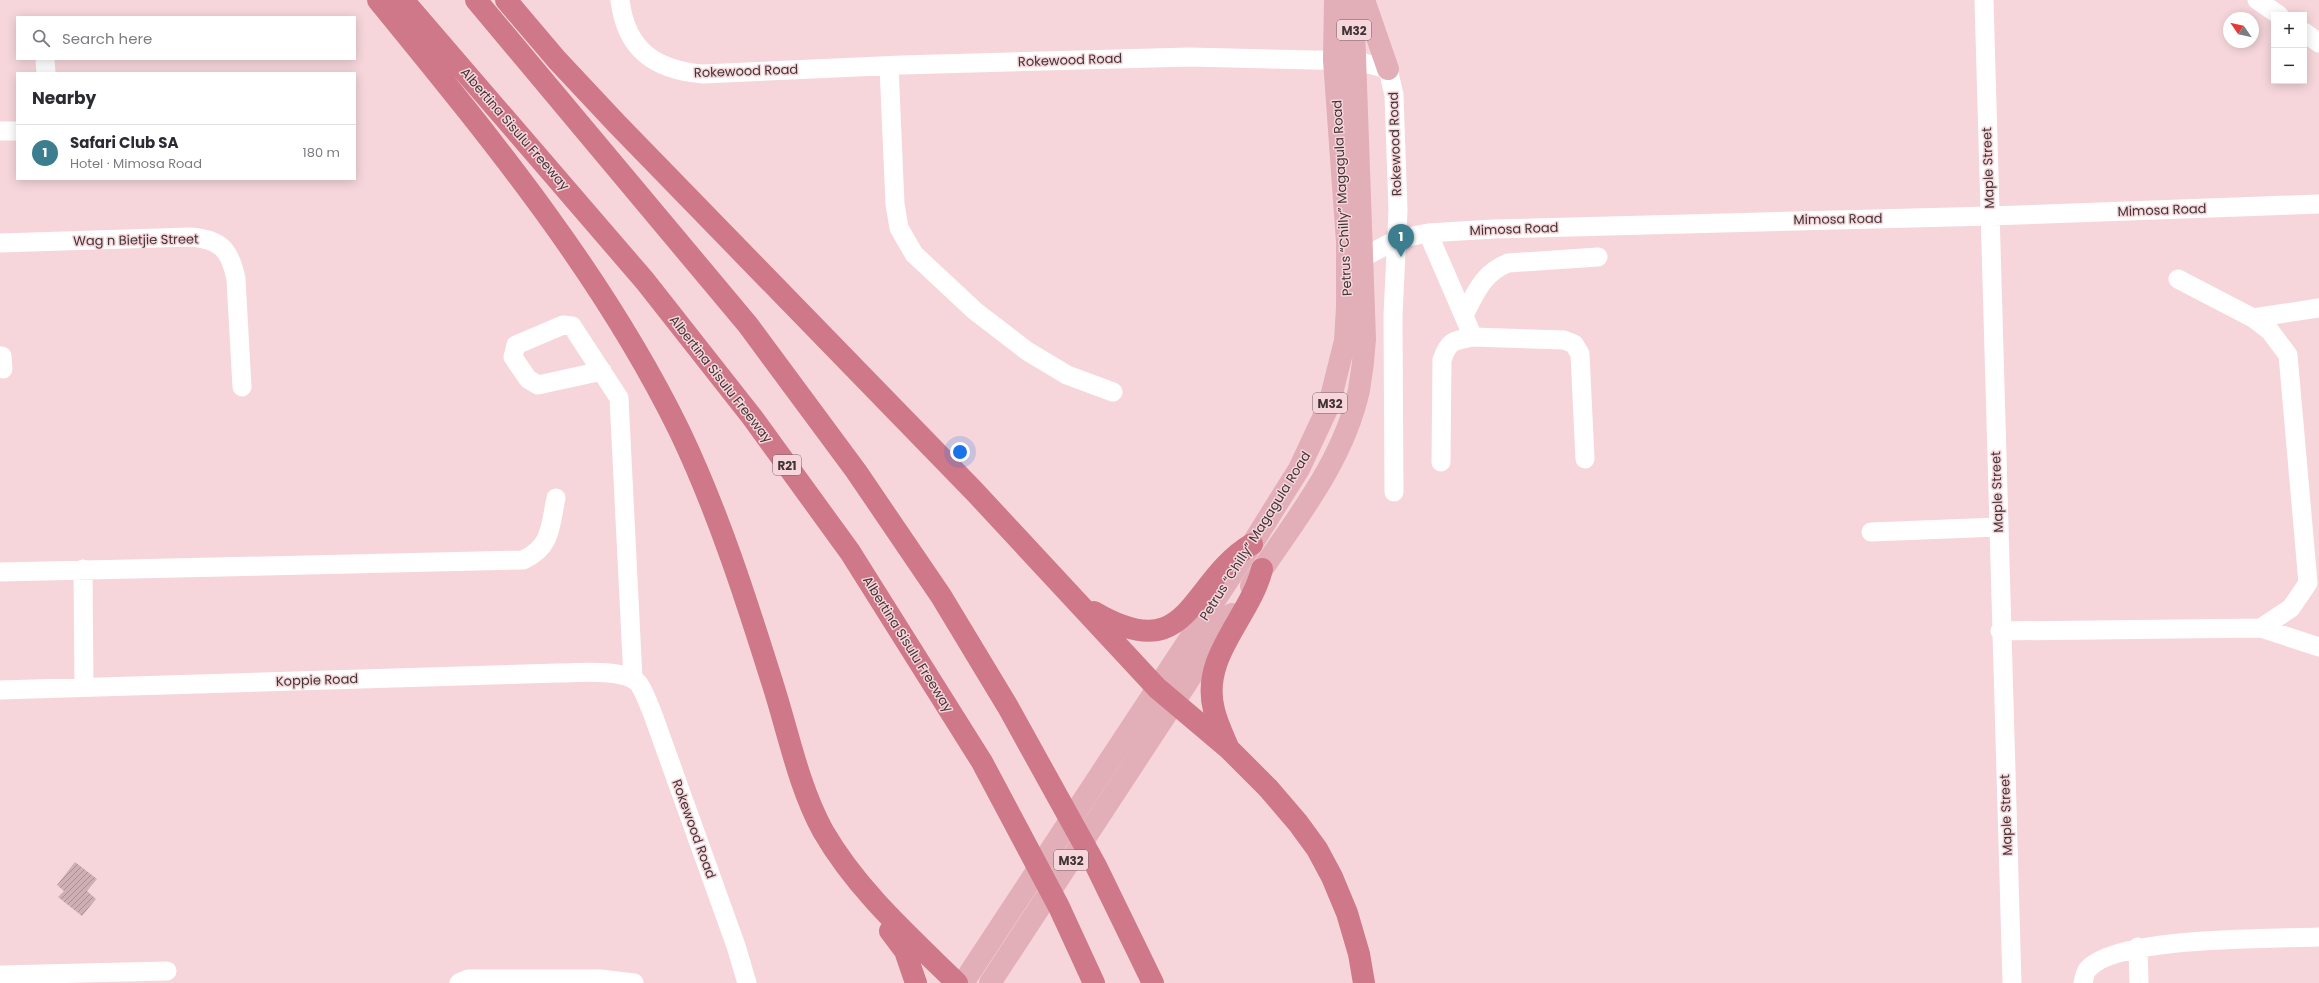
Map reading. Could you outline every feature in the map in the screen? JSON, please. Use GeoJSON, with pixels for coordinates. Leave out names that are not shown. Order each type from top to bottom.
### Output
{"type":"FeatureCollection","features":[{"type":"Feature","properties":{"kind":"highway"},"geometry":{"type":"LineString","coordinates":[[378,0],[507,162],[568,245],[609,305],[643,362],[680,432],[712,508],[740,582],[812,807],[843,862],[868,894],[957,983]]}},
{"type":"Feature","properties":{"kind":"highway","name":"Albertina Sisulu Freeway"},"geometry":{"type":"LineString","coordinates":[[403,0],[645,281],[752,417],[850,552],[982,762],[1059,907],[1094,983]]}},
{"type":"Feature","properties":{"kind":"highway"},"geometry":{"type":"LineString","coordinates":[[476,0],[748,325],[856,472],[941,596],[1008,707],[1096,866],[1153,983]]}},
{"type":"Feature","properties":{"kind":"highway"},"geometry":{"type":"LineString","coordinates":[[506,0],[557,60],[617,124],[974,491],[1157,688],[1173,704],[1228,748],[1268,788],[1317,849],[1347,913],[1360,954],[1364,983]]}},
{"type":"Feature","properties":{"kind":"highway"},"geometry":{"type":"LineString","coordinates":[[1076,601],[1123,627],[1147,631],[1165,628],[1187,614],[1240,551],[1252,544]]}},
{"type":"Feature","properties":{"kind":"highway"},"geometry":{"type":"LineString","coordinates":[[1228,748],[1213,709],[1212,676],[1227,639],[1257,588],[1262,569]]}},
{"type":"Feature","properties":{"kind":"highway"},"geometry":{"type":"LineString","coordinates":[[868,894],[877,913],[905,951],[916,983]]}},
{"type":"Feature","properties":{"kind":"main road","name":"Petrus “Chilly” Magagula Road"},"geometry":{"type":"LineString","coordinates":[[962,983],[1252,544],[1299,469],[1317,435],[1329,405],[1345,341],[1347,307],[1347,242],[1334,60],[1335,0]]}},
{"type":"Feature","properties":{"kind":"main road","name":"Petrus “Chilly” Magagula Road"},"geometry":{"type":"LineString","coordinates":[[990,983],[1116,794],[1262,569],[1317,488],[1334,456],[1350,420],[1358,391],[1365,339],[1353,0]]}},
{"type":"Feature","properties":{"kind":"main road"},"geometry":{"type":"LineString","coordinates":[[1364,0],[1388,69]]}},
{"type":"Feature","properties":{"kind":"street","name":"Rokewood Road"},"geometry":{"type":"LineString","coordinates":[[620,0],[629,33],[636,43],[654,61],[668,69],[703,74],[888,66],[1189,57],[1356,61],[1388,69],[1394,96],[1398,238],[1393,316],[1394,492]]}},
{"type":"Feature","properties":{"kind":"street","name":"Maple Street"},"geometry":{"type":"LineString","coordinates":[[1984,0],[2000,630],[2012,983]]}},
{"type":"Feature","properties":{"kind":"street"},"geometry":{"type":"LineString","coordinates":[[2257,0],[2275,12]]}},
{"type":"Feature","properties":{"kind":"street"},"geometry":{"type":"LineString","coordinates":[[2307,34],[2319,43]]}},
{"type":"Feature","properties":{"kind":"street"},"geometry":{"type":"LineString","coordinates":[[45,60],[46,72]]}},
{"type":"Feature","properties":{"kind":"street"},"geometry":{"type":"LineString","coordinates":[[888,66],[895,204],[899,228],[914,254],[975,311],[1027,352],[1067,375],[1113,392]]}},
{"type":"Feature","properties":{"kind":"street"},"geometry":{"type":"LineString","coordinates":[[0,131],[16,131]]}},
{"type":"Feature","properties":{"kind":"street","name":"Mimosa Road"},"geometry":{"type":"LineString","coordinates":[[1362,258],[1398,238],[1428,233],[1620,225],[1990,216],[2319,204]]}},
{"type":"Feature","properties":{"kind":"street"},"geometry":{"type":"LineString","coordinates":[[1428,233],[1474,337]]}},
{"type":"Feature","properties":{"kind":"street","name":"Wag n Bietjie Street"},"geometry":{"type":"LineString","coordinates":[[0,243],[190,237],[213,240],[227,253],[233,264],[236,279],[242,386]]}},
{"type":"Feature","properties":{"kind":"street"},"geometry":{"type":"LineString","coordinates":[[1464,315],[1483,280],[1494,268],[1508,263],[1598,258]]}},
{"type":"Feature","properties":{"kind":"street"},"geometry":{"type":"LineString","coordinates":[[2178,279],[2254,318],[2270,331],[2288,355],[2308,583],[2291,608],[2261,628]]}},
{"type":"Feature","properties":{"kind":"street"},"geometry":{"type":"LineString","coordinates":[[2254,318],[2319,308]]}},
{"type":"Feature","properties":{"kind":"street"},"geometry":{"type":"LineString","coordinates":[[1441,462],[1442,360],[1446,348],[1452,341],[1474,337],[1564,340],[1574,344],[1580,354],[1585,459]]}},
{"type":"Feature","properties":{"kind":"street"},"geometry":{"type":"LineString","coordinates":[[602,371],[620,398],[633,679]]}},
{"type":"Feature","properties":{"kind":"street"},"geometry":{"type":"LineString","coordinates":[[0,572],[523,560],[534,555],[547,540],[556,498]]}},
{"type":"Feature","properties":{"kind":"street"},"geometry":{"type":"LineString","coordinates":[[1871,532],[1998,527]]}},
{"type":"Feature","properties":{"kind":"street"},"geometry":{"type":"LineString","coordinates":[[83,569],[84,687]]}},
{"type":"Feature","properties":{"kind":"street"},"geometry":{"type":"LineString","coordinates":[[2000,630],[2261,628],[2319,647]]}},
{"type":"Feature","properties":{"kind":"street","name":"Koppie Road"},"geometry":{"type":"LineString","coordinates":[[0,690],[558,673],[614,674],[633,679]]}},
{"type":"Feature","properties":{"kind":"street","name":"Rokewood Road"},"geometry":{"type":"LineString","coordinates":[[633,679],[645,695],[652,712],[736,946],[747,983]]}},
{"type":"Feature","properties":{"kind":"street"},"geometry":{"type":"LineString","coordinates":[[2083,983],[2088,969],[2099,961],[2138,947],[2193,941],[2319,937]]}},
{"type":"Feature","properties":{"kind":"street"},"geometry":{"type":"LineString","coordinates":[[2138,947],[2139,983]]}},
{"type":"Feature","properties":{"kind":"street"},"geometry":{"type":"LineString","coordinates":[[0,975],[68,978],[167,971]]}},
{"type":"Feature","properties":{"kind":"street"},"geometry":{"type":"LineString","coordinates":[[459,983],[468,979],[526,981],[600,979],[634,983]]}},
{"type":"Feature","properties":{"kind":"building"},"geometry":{"type":"Polygon","coordinates":[[[75,862],[97,879],[87,891],[96,899],[82,916],[58,897],[64,891],[57,885],[75,862]]]}},
{"type":"Feature","properties":{"kind":"place","name":"Safari Club SA"},"geometry":{"type":"Point","coordinates":[1401,257]}}]}
